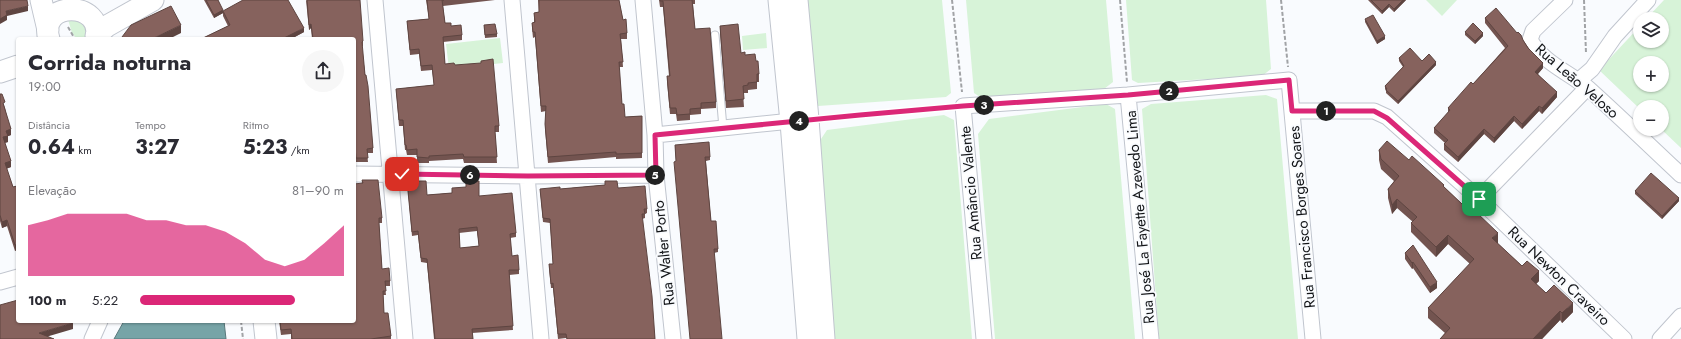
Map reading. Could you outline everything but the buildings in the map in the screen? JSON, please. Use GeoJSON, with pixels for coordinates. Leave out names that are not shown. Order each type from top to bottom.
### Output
{"type":"FeatureCollection","features":[{"type":"Feature","properties":{"kind":"main road"},"geometry":{"type":"LineString","coordinates":[[41,0],[68,19],[96,26],[96,37]]}},
{"type":"Feature","properties":{"kind":"main road"},"geometry":{"type":"LineString","coordinates":[[68,19],[98,15],[124,0]]}},
{"type":"Feature","properties":{"kind":"main road"},"geometry":{"type":"LineString","coordinates":[[97,37],[111,23],[153,0]]}},
{"type":"Feature","properties":{"kind":"main road"},"geometry":{"type":"LineString","coordinates":[[788,3],[824,339]]}},
{"type":"Feature","properties":{"kind":"main road"},"geometry":{"type":"LineString","coordinates":[[0,72],[16,67]]}},
{"type":"Feature","properties":{"kind":"main road"},"geometry":{"type":"LineString","coordinates":[[800,120],[808,339]]}},
{"type":"Feature","properties":{"kind":"main road"},"geometry":{"type":"LineString","coordinates":[[264,323],[266,339]]}},
{"type":"Feature","properties":{"kind":"street"},"geometry":{"type":"LineString","coordinates":[[375,0],[405,339]]}},
{"type":"Feature","properties":{"kind":"street"},"geometry":{"type":"LineString","coordinates":[[512,0],[542,339]]}},
{"type":"Feature","properties":{"kind":"street","name":"Rua Walter Porto"},"geometry":{"type":"LineString","coordinates":[[643,0],[655,135],[656,175],[673,339]]}},
{"type":"Feature","properties":{"kind":"street","name":"Rua Leão Veloso"},"geometry":{"type":"LineString","coordinates":[[1565,0],[1533,31],[1530,40],[1535,48],[1545,57],[1584,81],[1681,175]]}},
{"type":"Feature","properties":{"kind":"street"},"geometry":{"type":"LineString","coordinates":[[1479,199],[1584,81],[1615,36],[1648,0]]}},
{"type":"Feature","properties":{"kind":"street"},"geometry":{"type":"LineString","coordinates":[[963,106],[1128,95],[1289,80]]}},
{"type":"Feature","properties":{"kind":"street","name":"Rua Francisco Borges Soares"},"geometry":{"type":"LineString","coordinates":[[1289,80],[1313,339]]}},
{"type":"Feature","properties":{"kind":"street","name":"Rua José La Fayette Azevedo Lima"},"geometry":{"type":"LineString","coordinates":[[1128,95],[1151,339]]}},
{"type":"Feature","properties":{"kind":"street","name":"Rua Amâncio Valente"},"geometry":{"type":"LineString","coordinates":[[963,106],[984,339]]}},
{"type":"Feature","properties":{"kind":"street","name":"Rua Newton Craveiro"},"geometry":{"type":"LineString","coordinates":[[1292,111],[1374,111],[1387,118],[1479,199],[1624,339]]}},
{"type":"Feature","properties":{"kind":"street"},"geometry":{"type":"LineString","coordinates":[[655,135],[800,120]]}},
{"type":"Feature","properties":{"kind":"street"},"geometry":{"type":"LineString","coordinates":[[356,174],[528,176],[656,175]]}},
{"type":"Feature","properties":{"kind":"street"},"geometry":{"type":"LineString","coordinates":[[0,282],[16,278]]}},
{"type":"Feature","properties":{"kind":"street"},"geometry":{"type":"LineString","coordinates":[[1660,339],[1681,316]]}},
{"type":"Feature","properties":{"kind":"street"},"geometry":{"type":"LineString","coordinates":[[92,339],[99,323]]}},
{"type":"Feature","properties":{"kind":"lane"},"geometry":{"type":"LineString","coordinates":[[715,35],[722,128]]}},
{"type":"Feature","properties":{"kind":"path","name":"Rua Amâncio Valente"},"geometry":{"type":"LineString","coordinates":[[952,0],[963,106]]}},
{"type":"Feature","properties":{"kind":"path","name":"Rua José La Fayette Azevedo Lima"},"geometry":{"type":"LineString","coordinates":[[1120,0],[1128,95]]}},
{"type":"Feature","properties":{"kind":"path"},"geometry":{"type":"LineString","coordinates":[[1281,0],[1289,80]]}},
{"type":"Feature","properties":{"kind":"path"},"geometry":{"type":"LineString","coordinates":[[1584,0],[1584,81]]}},
{"type":"Feature","properties":{"kind":"path"},"geometry":{"type":"LineString","coordinates":[[68,19],[74,37]]}},
{"type":"Feature","properties":{"kind":"path"},"geometry":{"type":"LineString","coordinates":[[800,120],[963,106]]}},
{"type":"Feature","properties":{"kind":"path"},"geometry":{"type":"LineString","coordinates":[[241,323],[243,339]]}},
{"type":"Feature","properties":{"kind":"green space"},"geometry":{"type":"Polygon","coordinates":[[[803,0],[942,0],[951,93],[946,97],[818,106],[812,103],[803,0]]]}},
{"type":"Feature","properties":{"kind":"green space"},"geometry":{"type":"Polygon","coordinates":[[[966,0],[1106,0],[1113,82],[1104,89],[980,97],[974,93],[966,0]]]}},
{"type":"Feature","properties":{"kind":"green space"},"geometry":{"type":"Polygon","coordinates":[[[1126,0],[1266,0],[1271,69],[1262,76],[1138,83],[1132,80],[1126,0]]]}},
{"type":"Feature","properties":{"kind":"green space"},"geometry":{"type":"Polygon","coordinates":[[[1426,0],[1457,0],[1442,16],[1426,0]]]}},
{"type":"Feature","properties":{"kind":"green space"},"geometry":{"type":"Polygon","coordinates":[[[1664,0],[1681,0],[1681,148],[1668,136],[1669,100],[1633,100],[1633,102],[1599,70],[1633,34],[1633,48],[1669,48],[1669,12],[1653,12],[1664,0]]]}},
{"type":"Feature","properties":{"kind":"green space"},"geometry":{"type":"Polygon","coordinates":[[[67,16],[86,20],[87,37],[75,37],[72,33],[67,16]]]}},
{"type":"Feature","properties":{"kind":"green space"},"geometry":{"type":"Polygon","coordinates":[[[766,33],[767,48],[743,50],[742,36],[766,33]]]}},
{"type":"Feature","properties":{"kind":"green space"},"geometry":{"type":"Polygon","coordinates":[[[500,38],[503,63],[449,69],[446,44],[500,38]]]}},
{"type":"Feature","properties":{"kind":"green space"},"geometry":{"type":"Polygon","coordinates":[[[1266,95],[1277,99],[1298,339],[1159,339],[1142,109],[1151,104],[1266,95]]]}},
{"type":"Feature","properties":{"kind":"green space"},"geometry":{"type":"Polygon","coordinates":[[[1106,104],[1115,109],[1135,339],[995,339],[978,134],[989,119],[1106,104]]]}},
{"type":"Feature","properties":{"kind":"green space"},"geometry":{"type":"Polygon","coordinates":[[[944,115],[954,120],[972,339],[833,339],[817,145],[827,130],[944,115]]]}},
{"type":"Feature","properties":{"kind":"water"},"geometry":{"type":"Polygon","coordinates":[[[123,323],[224,323],[226,339],[114,339],[123,323]]]}},
{"type":"Feature","properties":{"kind":"route"},"geometry":{"type":"LineString","coordinates":[[402,174],[528,176],[656,175],[655,135],[791,122],[808,119],[963,106],[1128,95],[1289,80],[1292,111],[1374,111],[1387,118],[1479,199]]}}]}
